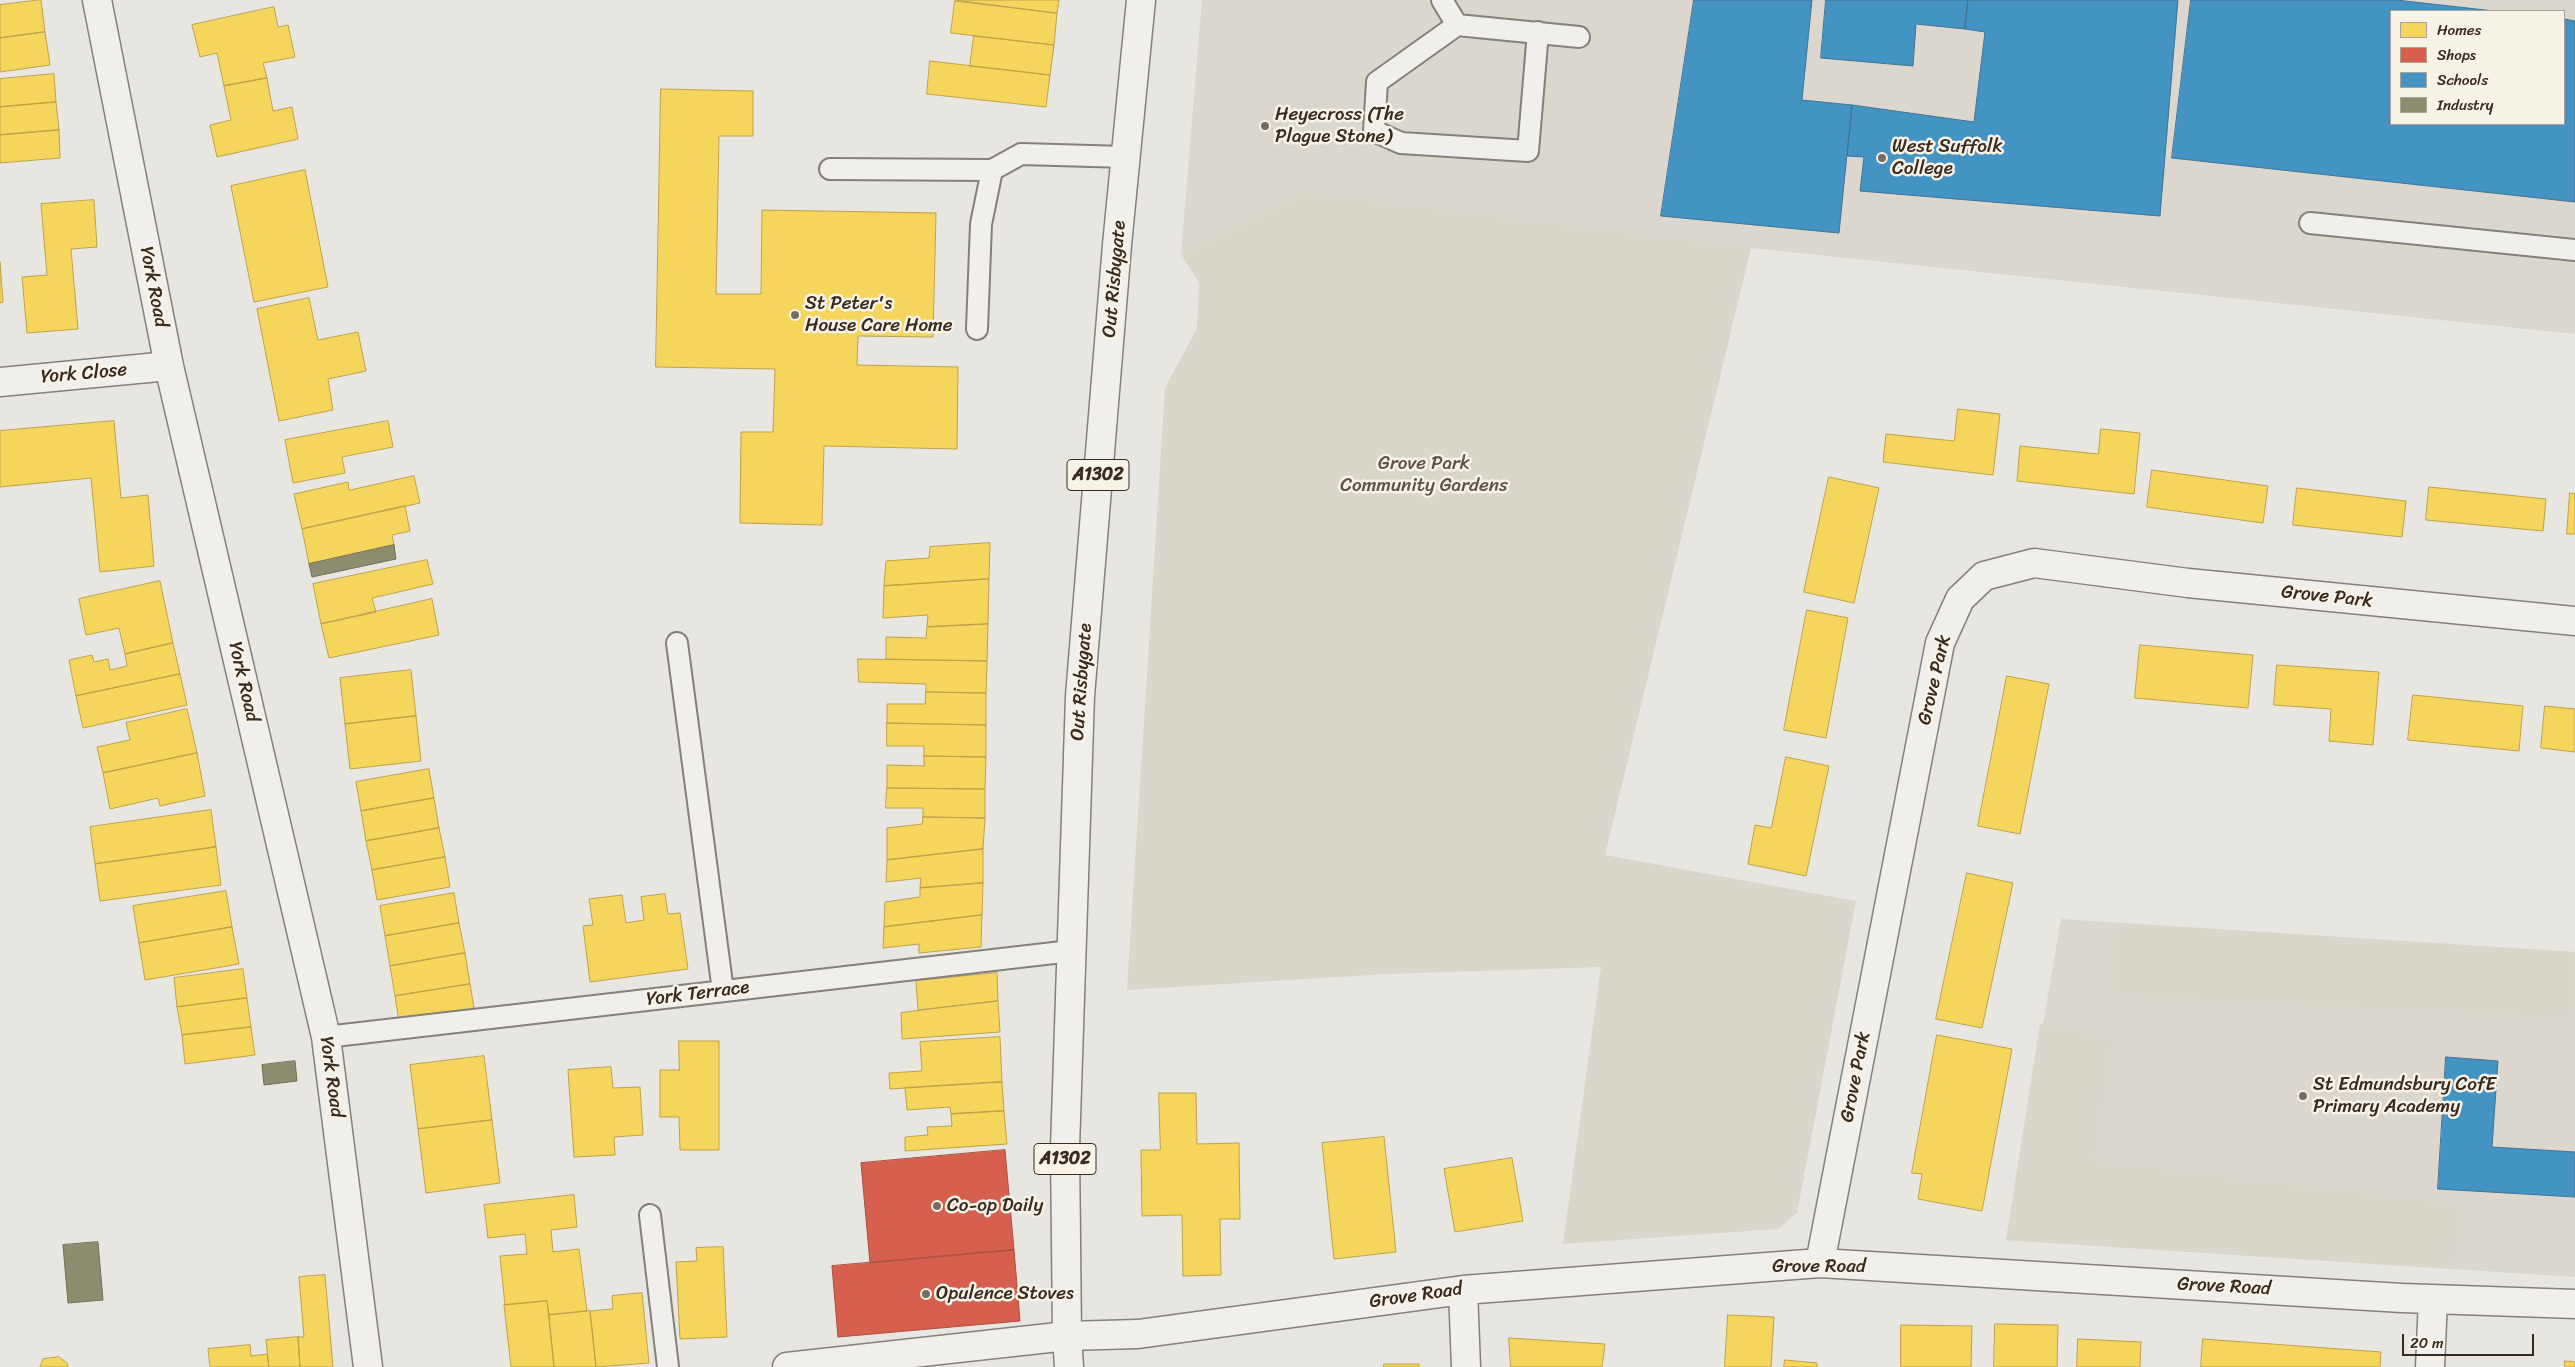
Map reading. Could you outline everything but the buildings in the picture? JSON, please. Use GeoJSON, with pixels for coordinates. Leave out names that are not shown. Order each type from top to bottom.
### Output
{"type":"FeatureCollection","features":[{"type":"Feature","properties":{"kind":"street","name":"York Road"},"geometry":{"type":"LineString","coordinates":[[97,0],[169,366],[326,1037],[368,1367]]}},
{"type":"Feature","properties":{"kind":"street","name":"Out Risbygate"},"geometry":{"type":"LineString","coordinates":[[1069,1367],[1065,1176],[1080,696],[1141,0]]}},
{"type":"Feature","properties":{"kind":"street","name":"York Close"},"geometry":{"type":"LineString","coordinates":[[0,382],[169,366]]}},
{"type":"Feature","properties":{"kind":"street","name":"Grove Park"},"geometry":{"type":"LineString","coordinates":[[1820,1263],[1940,643],[1960,599],[1984,576],[2034,563],[2188,583],[2575,622]]}},
{"type":"Feature","properties":{"kind":"street","name":"Grove Road"},"geometry":{"type":"LineString","coordinates":[[787,1367],[1067,1336],[1138,1334],[1462,1290],[1820,1263],[2434,1300],[2575,1304]]}},
{"type":"Feature","properties":{"kind":"street"},"geometry":{"type":"LineString","coordinates":[[1462,1290],[1466,1367]]}},
{"type":"Feature","properties":{"kind":"street"},"geometry":{"type":"LineString","coordinates":[[2430,1367],[2434,1300]]}},
{"type":"Feature","properties":{"kind":"lane"},"geometry":{"type":"LineString","coordinates":[[1442,0],[1457,25]]}},
{"type":"Feature","properties":{"kind":"lane"},"geometry":{"type":"LineString","coordinates":[[1538,32],[1528,151],[1401,143],[1374,131],[1377,82],[1457,25],[1538,32],[1579,37]]}},
{"type":"Feature","properties":{"kind":"lane"},"geometry":{"type":"LineString","coordinates":[[830,169],[992,170],[1021,154],[1126,157]]}},
{"type":"Feature","properties":{"kind":"lane"},"geometry":{"type":"LineString","coordinates":[[977,329],[981,224],[992,170]]}},
{"type":"Feature","properties":{"kind":"lane"},"geometry":{"type":"LineString","coordinates":[[2310,223],[2575,250]]}},
{"type":"Feature","properties":{"kind":"lane"},"geometry":{"type":"LineString","coordinates":[[676,643],[723,991]]}},
{"type":"Feature","properties":{"kind":"lane","name":"York Terrace"},"geometry":{"type":"LineString","coordinates":[[326,1037],[1071,951]]}},
{"type":"Feature","properties":{"kind":"lane"},"geometry":{"type":"LineString","coordinates":[[650,1215],[668,1367]]}},
{"type":"Feature","properties":{"kind":"shaded area","name":"West Suffolk College"},"geometry":{"type":"Polygon","coordinates":[[[1202,0],[2575,0],[2575,334],[1751,248],[1306,192],[1181,254],[1202,0]]]}},
{"type":"Feature","properties":{"kind":"shaded area","name":"St Edmundsbury CofE Primary Academy"},"geometry":{"type":"Polygon","coordinates":[[[2061,919],[2575,952],[2575,1277],[2006,1240],[2061,919]]]}},
{"type":"Feature","properties":{"kind":"green space","name":"Grove Park Community Gardens"},"geometry":{"type":"Polygon","coordinates":[[[1306,192],[1751,248],[1605,855],[1856,901],[1797,1213],[1778,1229],[1563,1244],[1601,967],[1387,974],[1127,990],[1165,388],[1197,328],[1199,283],[1181,254],[1306,192]]]}},
{"type":"Feature","properties":{"kind":"green space"},"geometry":{"type":"Polygon","coordinates":[[[2119,923],[2574,952],[2568,1018],[2113,995],[2119,923]]]}},
{"type":"Feature","properties":{"kind":"green space"},"geometry":{"type":"Polygon","coordinates":[[[2040,1024],[2113,1038],[2094,1161],[2463,1205],[2453,1269],[2006,1240],[2040,1024]]]}},
{"type":"Feature","properties":{"kind":"place","name":"Heyecross (The Plague Stone)"},"geometry":{"type":"Point","coordinates":[1265,126]}},
{"type":"Feature","properties":{"kind":"place","name":"West Suffolk College"},"geometry":{"type":"Point","coordinates":[1882,158]}},
{"type":"Feature","properties":{"kind":"place","name":"St Peter's House Care Home"},"geometry":{"type":"Point","coordinates":[795,315]}},
{"type":"Feature","properties":{"kind":"place","name":"St Edmundsbury CofE Primary Academy"},"geometry":{"type":"Point","coordinates":[2303,1096]}},
{"type":"Feature","properties":{"kind":"place","name":"Co-op Daily"},"geometry":{"type":"Point","coordinates":[937,1206]}},
{"type":"Feature","properties":{"kind":"place","name":"Opulence Stoves"},"geometry":{"type":"Point","coordinates":[926,1294]}}]}
